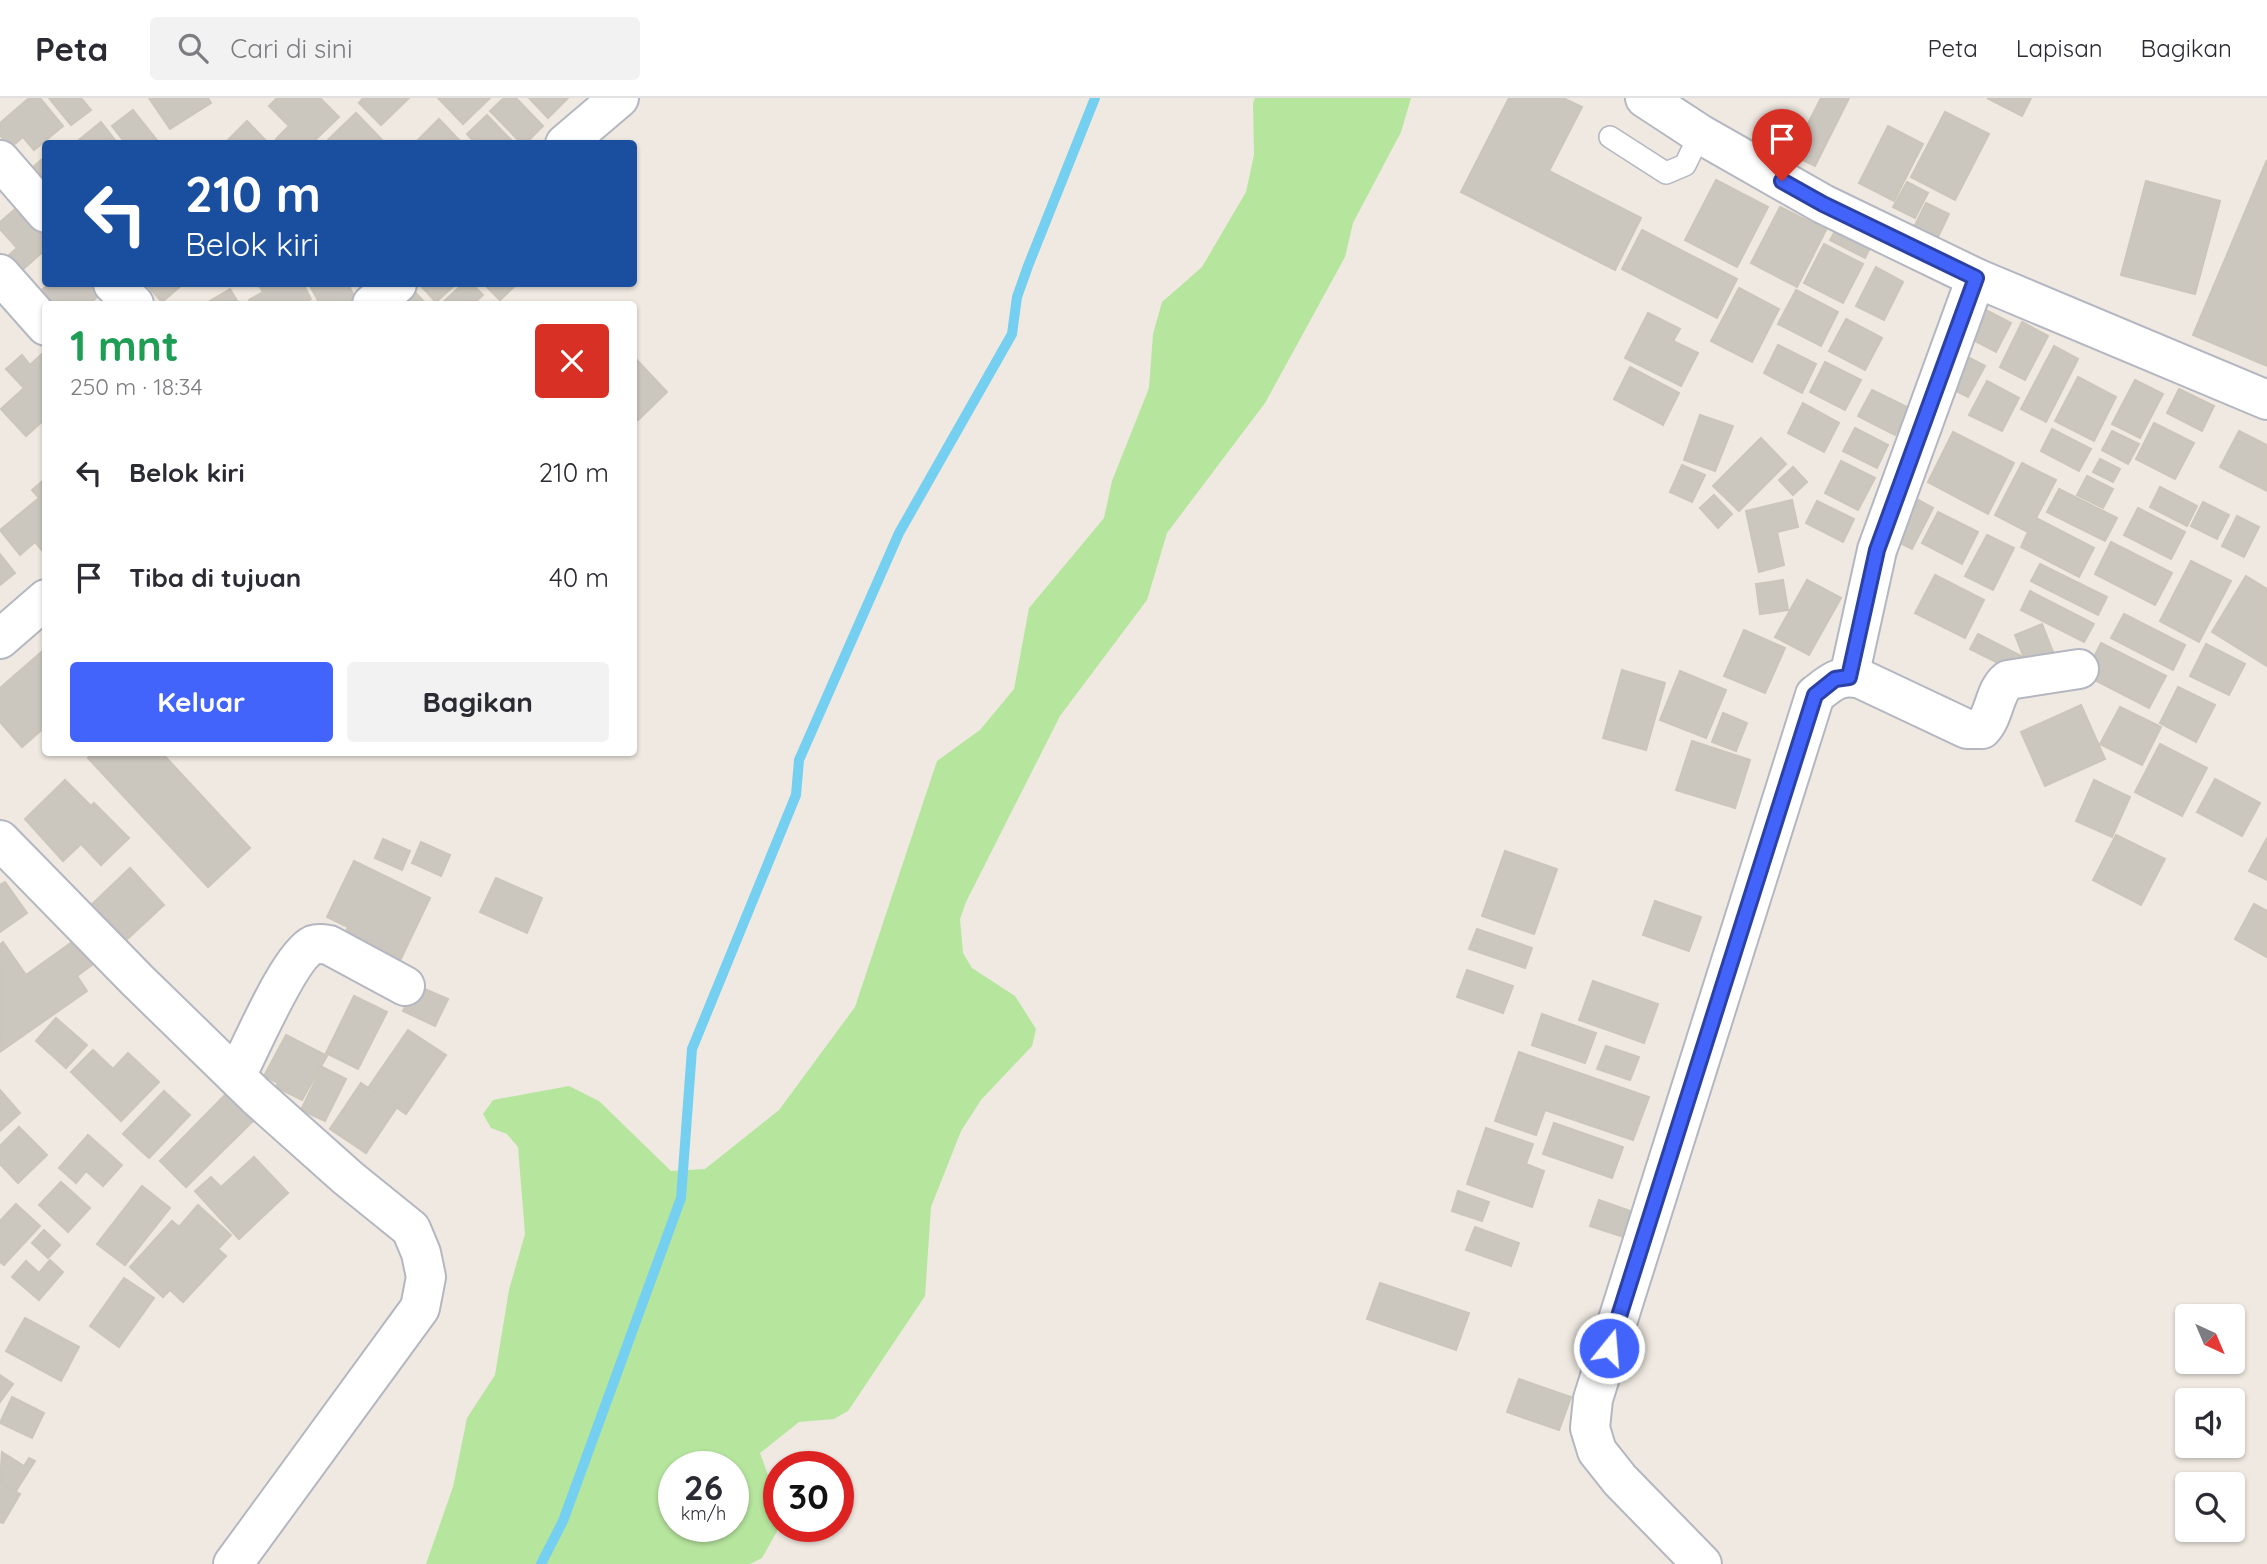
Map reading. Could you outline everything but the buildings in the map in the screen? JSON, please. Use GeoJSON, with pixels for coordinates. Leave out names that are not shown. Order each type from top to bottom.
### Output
{"type":"FeatureCollection","features":[{"type":"Feature","properties":{"kind":"street"},"geometry":{"type":"LineString","coordinates":[[570,140],[619,98]]}},
{"type":"Feature","properties":{"kind":"street"},"geometry":{"type":"LineString","coordinates":[[1645,98],[1700,134],[1823,204],[1976,278],[2267,400]]}},
{"type":"Feature","properties":{"kind":"street"},"geometry":{"type":"LineString","coordinates":[[0,160],[42,209]]}},
{"type":"Feature","properties":{"kind":"street"},"geometry":{"type":"LineString","coordinates":[[0,274],[42,321]]}},
{"type":"Feature","properties":{"kind":"street"},"geometry":{"type":"LineString","coordinates":[[1849,677],[1877,550],[1976,278]]}},
{"type":"Feature","properties":{"kind":"street"},"geometry":{"type":"LineString","coordinates":[[116,287],[131,301]]}},
{"type":"Feature","properties":{"kind":"street"},"geometry":{"type":"LineString","coordinates":[[376,301],[393,287]]}},
{"type":"Feature","properties":{"kind":"street"},"geometry":{"type":"LineString","coordinates":[[0,639],[42,602]]}},
{"type":"Feature","properties":{"kind":"street"},"geometry":{"type":"LineString","coordinates":[[1702,1564],[1620,1480],[1597,1451],[1590,1427],[1590,1414],[1815,695],[1835,679],[1861,679],[1967,729],[1982,729],[1988,722],[2003,684],[2008,680],[2079,669]]}},
{"type":"Feature","properties":{"kind":"street"},"geometry":{"type":"LineString","coordinates":[[0,840],[137,981],[236,1076],[348,1178],[411,1229],[421,1253],[426,1277],[420,1308],[233,1564]]}},
{"type":"Feature","properties":{"kind":"street"},"geometry":{"type":"LineString","coordinates":[[236,1076],[277,995],[300,957],[314,945],[329,945],[405,986]]}},
{"type":"Feature","properties":{"kind":"lane"},"geometry":{"type":"LineString","coordinates":[[1610,137],[1666,173],[1685,165],[1700,134]]}},
{"type":"Feature","properties":{"kind":"green space"},"geometry":{"type":"Polygon","coordinates":[[[1255,98],[1411,98],[1401,132],[1353,223],[1345,257],[1265,403],[1167,533],[1147,600],[1060,716],[966,902],[960,919],[963,953],[972,968],[1015,996],[1036,1029],[1032,1046],[981,1100],[961,1131],[931,1207],[925,1296],[848,1411],[834,1419],[799,1422],[760,1453],[763,1461],[763,1542],[771,1542],[762,1558],[750,1564],[426,1564],[453,1487],[467,1418],[495,1375],[509,1290],[525,1234],[518,1147],[507,1134],[491,1128],[483,1114],[493,1100],[569,1086],[599,1101],[671,1171],[705,1169],[779,1110],[855,1007],[937,761],[980,730],[1014,689],[1029,608],[1104,518],[1112,481],[1149,388],[1153,334],[1162,302],[1202,267],[1246,192],[1254,155],[1255,98]]]}},
{"type":"Feature","properties":{"kind":"waterway"},"geometry":{"type":"LineString","coordinates":[[541,1564],[563,1521],[681,1198],[692,1049],[796,795],[799,760],[899,533],[1012,334],[1017,297],[1095,98]]}},
{"type":"Feature","properties":{"kind":"route"},"geometry":{"type":"LineString","coordinates":[[1609,1348],[1815,695],[1835,679],[1849,677],[1877,550],[1976,278],[1823,204],[1782,181]]}}]}
